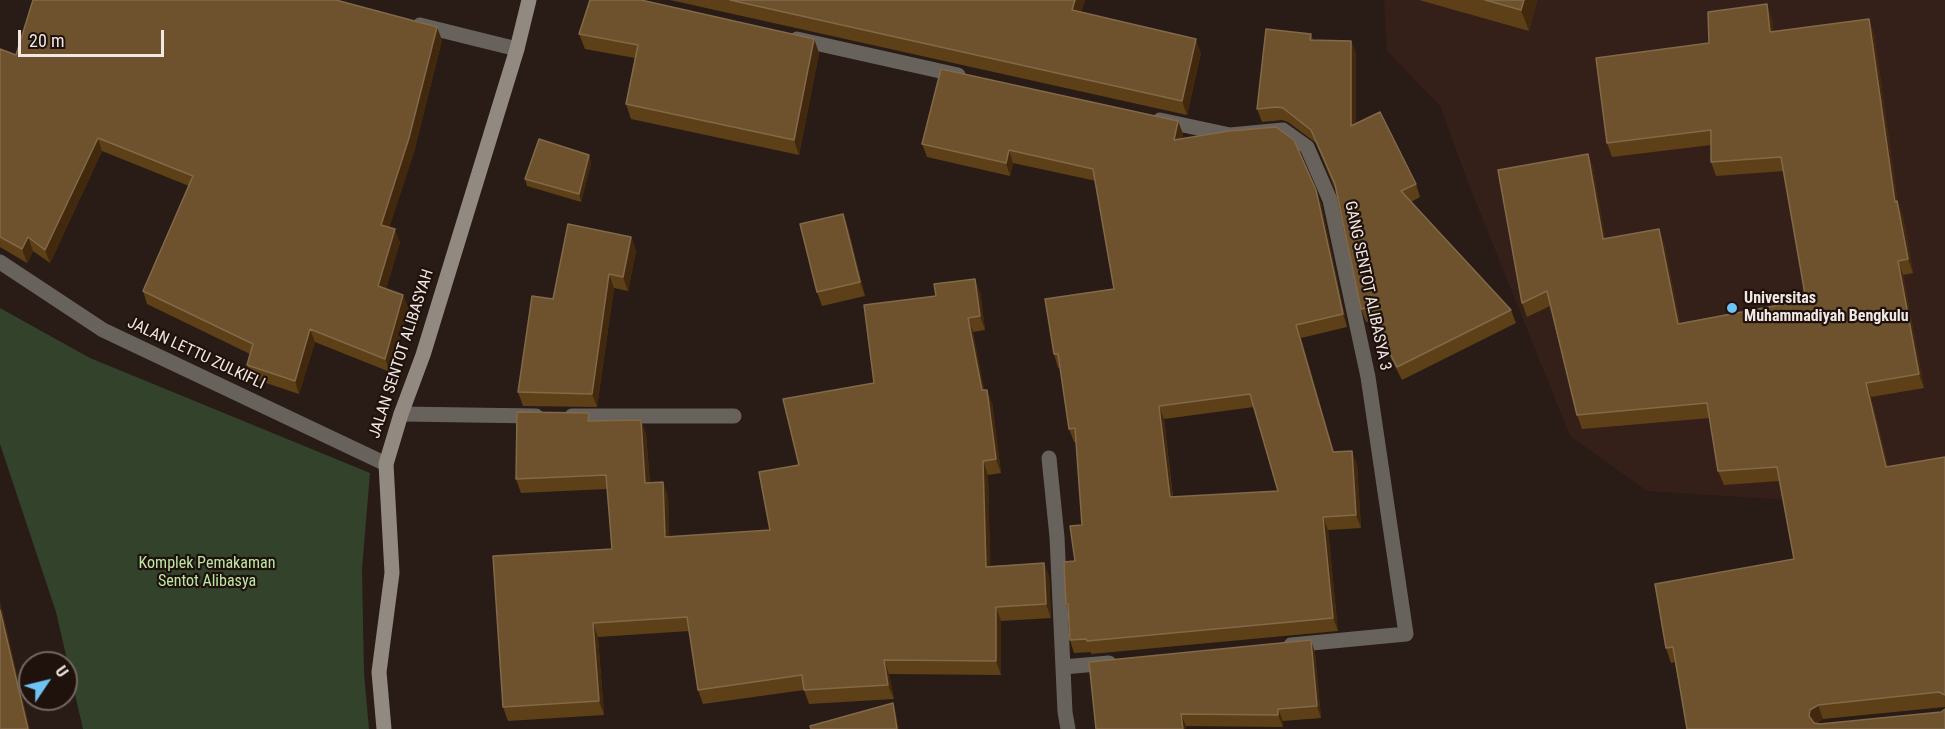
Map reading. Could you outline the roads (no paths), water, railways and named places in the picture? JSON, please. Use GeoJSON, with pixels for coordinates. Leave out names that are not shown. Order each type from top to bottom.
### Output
{"type":"FeatureCollection","features":[{"type":"Feature","properties":{"kind":"street","name":"JALAN SENTOT ALIBASYAH"},"geometry":{"type":"LineString","coordinates":[[384,729],[379,672],[392,573],[386,464],[401,414],[423,355],[517,49],[529,0]]}},
{"type":"Feature","properties":{"kind":"street"},"geometry":{"type":"LineString","coordinates":[[404,20],[517,49]]}},
{"type":"Feature","properties":{"kind":"street"},"geometry":{"type":"LineString","coordinates":[[788,37],[974,78]]}},
{"type":"Feature","properties":{"kind":"street","name":"GANG SENTOT ALIBASYA 3"},"geometry":{"type":"LineString","coordinates":[[1149,117],[1230,135],[1283,130],[1307,147],[1330,200],[1368,377],[1406,634],[1276,646]]}},
{"type":"Feature","properties":{"kind":"street","name":"JALAN LETTU ZULKIFLI"},"geometry":{"type":"LineString","coordinates":[[0,262],[103,330],[386,464]]}},
{"type":"Feature","properties":{"kind":"street"},"geometry":{"type":"LineString","coordinates":[[401,414],[664,418],[734,416]]}},
{"type":"Feature","properties":{"kind":"street"},"geometry":{"type":"LineString","coordinates":[[1049,458],[1057,537],[1068,729]]}},
{"type":"Feature","properties":{"kind":"street"},"geometry":{"type":"LineString","coordinates":[[1063,667],[1122,661]]}},
{"type":"Feature","properties":{"kind":"place","name":"Universitas Muhammadiyah Bengkulu"},"geometry":{"type":"Point","coordinates":[1732,308]}},
{"type":"Feature","properties":{"kind":"park label","name":"Komplek Pemakaman Sentot Alibasya"},"geometry":{"type":"Point","coordinates":[207,573]}}]}
